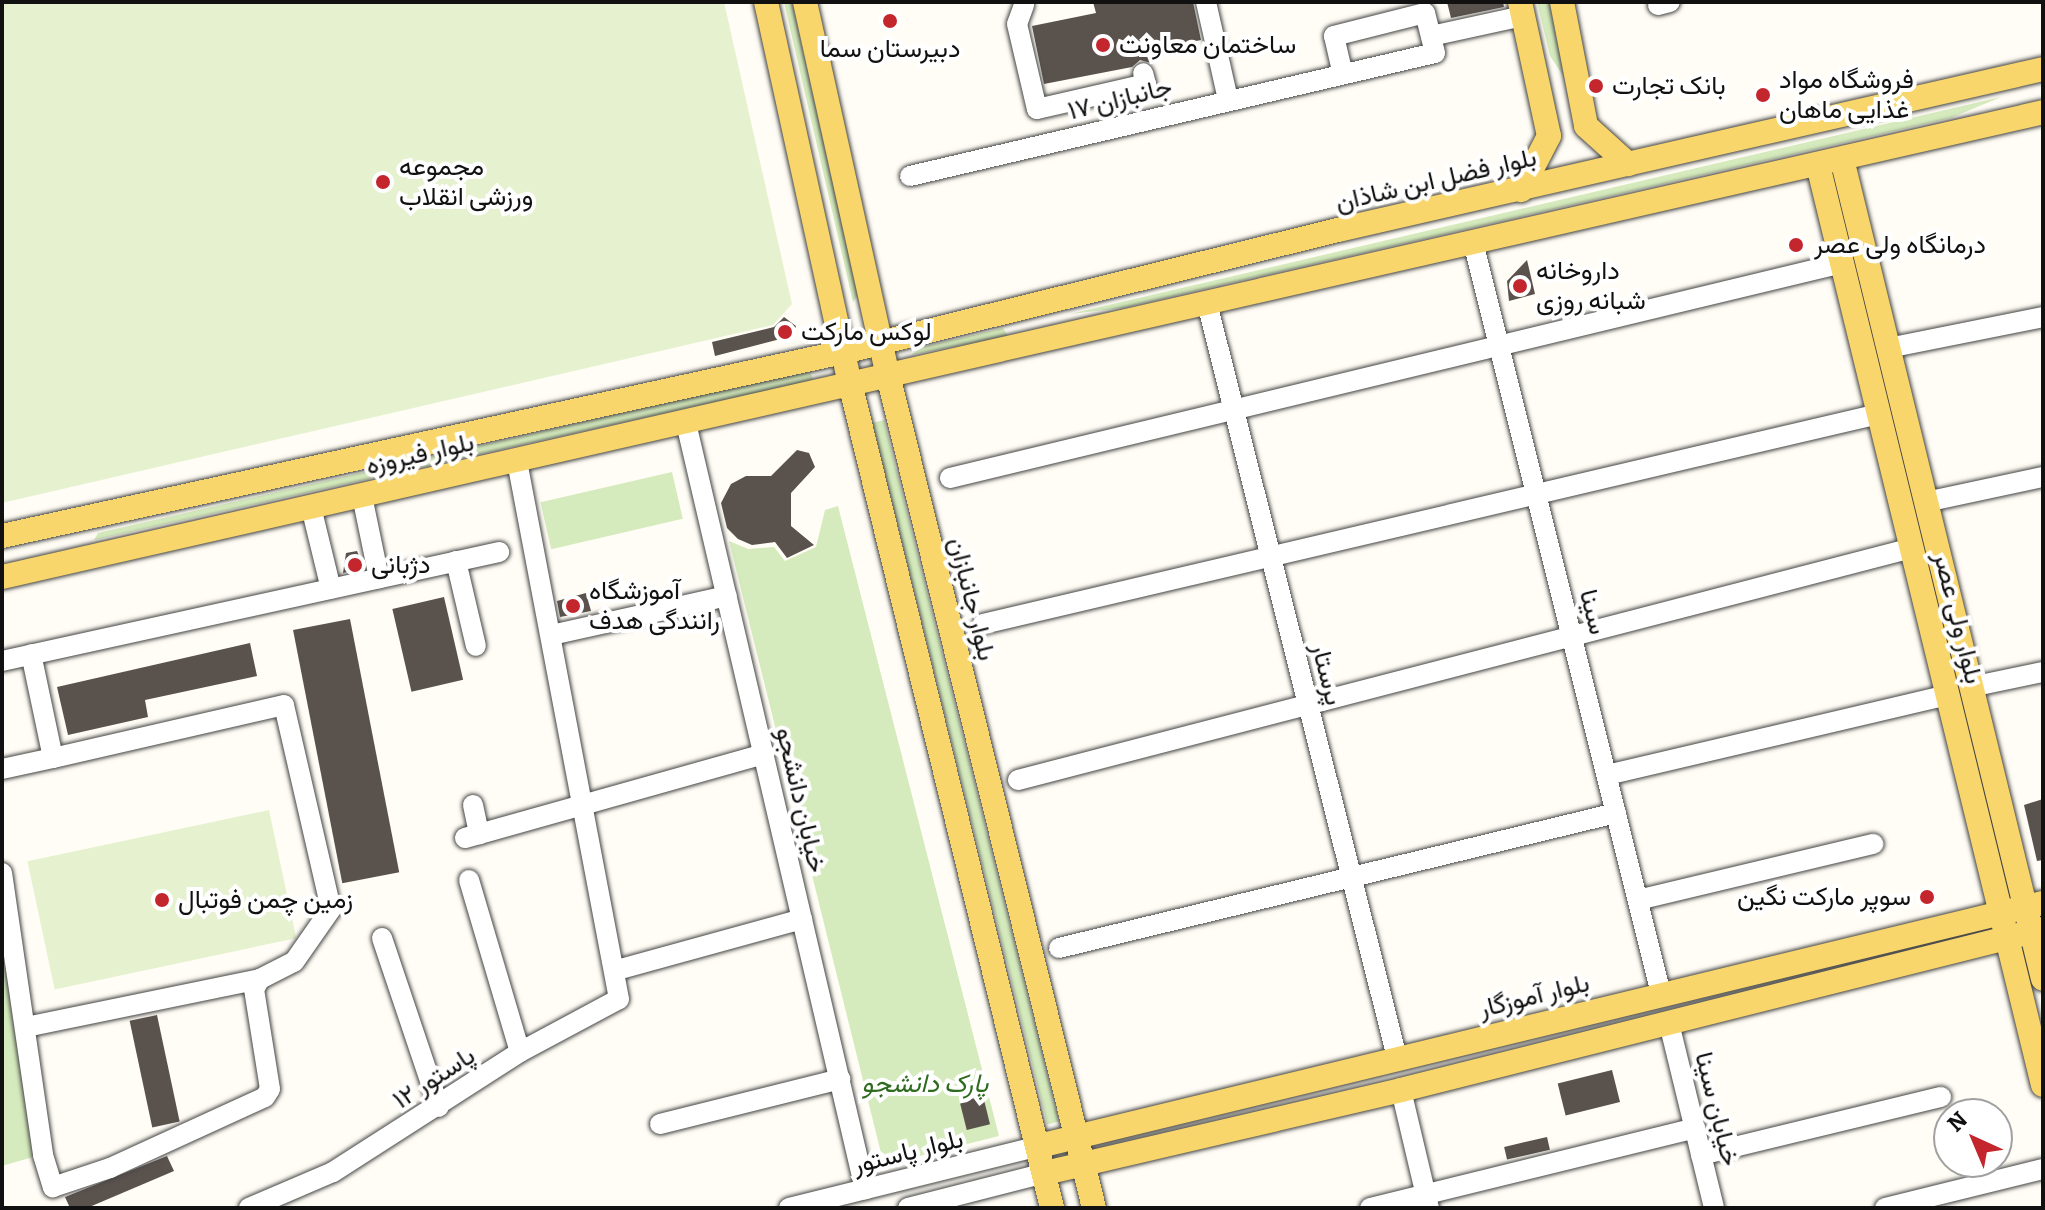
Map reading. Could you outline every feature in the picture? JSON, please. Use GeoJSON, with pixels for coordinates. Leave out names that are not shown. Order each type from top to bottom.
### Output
{"type":"FeatureCollection","features":[{"type":"Feature","properties":{"kind":"main road"},"geometry":{"type":"LineString","coordinates":[[766,2],[850,383],[1052,1208]]}},
{"type":"Feature","properties":{"kind":"main road","name":"بلوار جانبازان"},"geometry":{"type":"LineString","coordinates":[[805,2],[880,343],[1094,1208]]}},
{"type":"Feature","properties":{"kind":"main road"},"geometry":{"type":"LineString","coordinates":[[1562,2],[1586,126],[1628,164]]}},
{"type":"Feature","properties":{"kind":"main road"},"geometry":{"type":"LineString","coordinates":[[1521,9],[1549,136],[1521,190]]}},
{"type":"Feature","properties":{"kind":"main road","name":"بلوار فضل ابن شاذان"},"geometry":{"type":"LineString","coordinates":[[843,352],[1008,309],[2043,69]]}},
{"type":"Feature","properties":{"kind":"main road"},"geometry":{"type":"LineString","coordinates":[[850,383],[1818,165],[2035,113],[2017,75]]}},
{"type":"Feature","properties":{"kind":"main road","name":"بلوار ولی عصر"},"geometry":{"type":"LineString","coordinates":[[1842,159],[1845,247],[1878,414],[2043,1085]]}},
{"type":"Feature","properties":{"kind":"main road","name":"بلوار ولی عصر"},"geometry":{"type":"LineString","coordinates":[[1818,165],[1845,247],[1888,348],[1971,687],[2034,905],[2043,979]]}},
{"type":"Feature","properties":{"kind":"main road"},"geometry":{"type":"LineString","coordinates":[[1008,309],[1017,345]]}},
{"type":"Feature","properties":{"kind":"main road","name":"بلوار فیروزه"},"geometry":{"type":"LineString","coordinates":[[2,536],[843,352]]}},
{"type":"Feature","properties":{"kind":"main road","name":"بلوار فیروزه"},"geometry":{"type":"LineString","coordinates":[[2,577],[686,423],[850,383]]}},
{"type":"Feature","properties":{"kind":"main road"},"geometry":{"type":"LineString","coordinates":[[68,522],[78,559]]}},
{"type":"Feature","properties":{"kind":"main road","name":"بلوار آموزگار"},"geometry":{"type":"LineString","coordinates":[[1039,1146],[2034,905]]}},
{"type":"Feature","properties":{"kind":"main road"},"geometry":{"type":"LineString","coordinates":[[1045,1173],[1401,1090],[2037,930]]}},
{"type":"Feature","properties":{"kind":"main road"},"geometry":{"type":"LineString","coordinates":[[1917,932],[1922,958]]}},
{"type":"Feature","properties":{"kind":"street"},"geometry":{"type":"LineString","coordinates":[[1206,2],[1228,100]]}},
{"type":"Feature","properties":{"kind":"street"},"geometry":{"type":"LineString","coordinates":[[1028,3],[1017,24],[1037,109],[1146,84],[1143,73]]}},
{"type":"Feature","properties":{"kind":"street"},"geometry":{"type":"LineString","coordinates":[[1343,74],[1334,36],[1425,13],[1431,36],[1521,9]]}},
{"type":"Feature","properties":{"kind":"street","name":"جانبازان ۱۷"},"geometry":{"type":"LineString","coordinates":[[910,176],[1435,53],[1431,36]]}},
{"type":"Feature","properties":{"kind":"street","name":"سینا"},"geometry":{"type":"LineString","coordinates":[[1473,242],[1661,994]]}},
{"type":"Feature","properties":{"kind":"street"},"geometry":{"type":"LineString","coordinates":[[950,478],[1670,305],[1845,247]]}},
{"type":"Feature","properties":{"kind":"street","name":"پرستار"},"geometry":{"type":"LineString","coordinates":[[1207,303],[1397,1058]]}},
{"type":"Feature","properties":{"kind":"street"},"geometry":{"type":"LineString","coordinates":[[1888,348],[2043,317]]}},
{"type":"Feature","properties":{"kind":"street"},"geometry":{"type":"LineString","coordinates":[[983,624],[1878,414]]}},
{"type":"Feature","properties":{"kind":"street","name":"خیابان دانشجو"},"geometry":{"type":"LineString","coordinates":[[686,423],[865,1189]]}},
{"type":"Feature","properties":{"kind":"street"},"geometry":{"type":"LineString","coordinates":[[517,461],[617,970],[802,919]]}},
{"type":"Feature","properties":{"kind":"street"},"geometry":{"type":"LineString","coordinates":[[1926,502],[2043,477]]}},
{"type":"Feature","properties":{"kind":"street"},"geometry":{"type":"LineString","coordinates":[[362,496],[379,578]]}},
{"type":"Feature","properties":{"kind":"street"},"geometry":{"type":"LineString","coordinates":[[311,507],[331,589]]}},
{"type":"Feature","properties":{"kind":"street"},"geometry":{"type":"LineString","coordinates":[[1018,780],[1573,639],[1912,548]]}},
{"type":"Feature","properties":{"kind":"street"},"geometry":{"type":"LineString","coordinates":[[2,661],[499,552]]}},
{"type":"Feature","properties":{"kind":"street"},"geometry":{"type":"LineString","coordinates":[[456,561],[476,646]]}},
{"type":"Feature","properties":{"kind":"street"},"geometry":{"type":"LineString","coordinates":[[551,635],[727,596]]}},
{"type":"Feature","properties":{"kind":"street"},"geometry":{"type":"LineString","coordinates":[[31,654],[53,758]]}},
{"type":"Feature","properties":{"kind":"street"},"geometry":{"type":"LineString","coordinates":[[1971,687],[2043,672]]}},
{"type":"Feature","properties":{"kind":"street"},"geometry":{"type":"LineString","coordinates":[[1607,775],[1948,695]]}},
{"type":"Feature","properties":{"kind":"street"},"geometry":{"type":"LineString","coordinates":[[2,769],[284,705],[331,909],[294,962],[260,979],[26,1027]]}},
{"type":"Feature","properties":{"kind":"street"},"geometry":{"type":"LineString","coordinates":[[473,805],[472,836],[764,754]]}},
{"type":"Feature","properties":{"kind":"street"},"geometry":{"type":"LineString","coordinates":[[1059,948],[1616,813]]}},
{"type":"Feature","properties":{"kind":"street"},"geometry":{"type":"LineString","coordinates":[[1638,900],[1873,844]]}},
{"type":"Feature","properties":{"kind":"street"},"geometry":{"type":"LineString","coordinates":[[2,873],[47,1177],[53,1187],[61,1188],[265,1097],[270,1089],[254,989],[260,979]]}},
{"type":"Feature","properties":{"kind":"street"},"geometry":{"type":"LineString","coordinates":[[469,880],[520,1052]]}},
{"type":"Feature","properties":{"kind":"street"},"geometry":{"type":"LineString","coordinates":[[382,938],[439,1107]]}},
{"type":"Feature","properties":{"kind":"street","name":"۱۲ پاستور"},"geometry":{"type":"LineString","coordinates":[[262,1206],[333,1172],[439,1107],[520,1052],[616,1002],[617,970]]}},
{"type":"Feature","properties":{"kind":"street","name":"خیابان سینا"},"geometry":{"type":"LineString","coordinates":[[1669,1023],[1714,1208]]}},
{"type":"Feature","properties":{"kind":"street"},"geometry":{"type":"LineString","coordinates":[[660,1124],[840,1079]]}},
{"type":"Feature","properties":{"kind":"street"},"geometry":{"type":"LineString","coordinates":[[1401,1090],[1427,1201]]}},
{"type":"Feature","properties":{"kind":"street"},"geometry":{"type":"LineString","coordinates":[[1701,1155],[1941,1097]]}},
{"type":"Feature","properties":{"kind":"street"},"geometry":{"type":"LineString","coordinates":[[1370,1208],[1427,1201],[1560,1161],[1695,1128]]}},
{"type":"Feature","properties":{"kind":"street","name":"بلوار پاستور"},"geometry":{"type":"LineString","coordinates":[[789,1208],[1039,1146]]}},
{"type":"Feature","properties":{"kind":"street"},"geometry":{"type":"LineString","coordinates":[[1889,1207],[2043,1169]]}},
{"type":"Feature","properties":{"kind":"street","name":"بلوار پاستور"},"geometry":{"type":"LineString","coordinates":[[908,1208],[1045,1173]]}},
{"type":"Feature","properties":{"kind":"green space","name":"مجموعه ورزشی انقلاب"},"geometry":{"type":"Polygon","coordinates":[[[2,2],[724,2],[792,304],[773,325],[2,503],[2,2]]]}},
{"type":"Feature","properties":{"kind":"green space"},"geometry":{"type":"Polygon","coordinates":[[[784,2],[792,2],[858,295],[853,302],[784,2]]]}},
{"type":"Feature","properties":{"kind":"green space"},"geometry":{"type":"Polygon","coordinates":[[[1537,2],[1549,2],[1564,77],[1550,56],[1537,2]]]}},
{"type":"Feature","properties":{"kind":"green space"},"geometry":{"type":"Polygon","coordinates":[[[2001,97],[1951,118],[1122,308],[1070,314],[2001,97]]]}},
{"type":"Feature","properties":{"kind":"green space"},"geometry":{"type":"Polygon","coordinates":[[[1003,328],[1008,336],[911,355],[922,347],[1003,328]]]}},
{"type":"Feature","properties":{"kind":"green space"},"geometry":{"type":"Polygon","coordinates":[[[810,370],[813,380],[94,540],[98,533],[810,370]]]}},
{"type":"Feature","properties":{"kind":"green space"},"geometry":{"type":"Polygon","coordinates":[[[884,420],[1059,1122],[1047,1124],[872,423],[884,420]]]}},
{"type":"Feature","properties":{"kind":"green space"},"geometry":{"type":"Polygon","coordinates":[[[672,472],[683,519],[551,549],[540,502],[672,472]]]}},
{"type":"Feature","properties":{"kind":"green space","name":"پارک دانشجو"},"geometry":{"type":"Polygon","coordinates":[[[838,506],[999,1136],[884,1165],[729,541],[748,549],[774,547],[785,561],[816,547],[825,510],[838,506]]]}},
{"type":"Feature","properties":{"kind":"green space","name":"زمین چمن فوتبال"},"geometry":{"type":"Polygon","coordinates":[[[269,810],[296,938],[55,989],[27,861],[269,810]]]}},
{"type":"Feature","properties":{"kind":"green space"},"geometry":{"type":"Polygon","coordinates":[[[2,942],[33,1157],[2,1166],[2,942]]]}},
{"type":"Feature","properties":{"kind":"building","name":"ساختمان معاونت"},"geometry":{"type":"Polygon","coordinates":[[[1093,2],[1193,2],[1201,40],[1152,50],[1151,63],[1140,60],[1132,67],[1044,84],[1032,26],[1096,13],[1093,2]]]}},
{"type":"Feature","properties":{"kind":"building"},"geometry":{"type":"Polygon","coordinates":[[[1447,2],[1503,2],[1504,7],[1451,18],[1447,2]]]}},
{"type":"Feature","properties":{"kind":"building","name":"داروخانه شبانه روزی"},"geometry":{"type":"Polygon","coordinates":[[[1527,260],[1535,294],[1509,301],[1507,281],[1527,260]]]}},
{"type":"Feature","properties":{"kind":"building"},"geometry":{"type":"Polygon","coordinates":[[[784,317],[796,326],[792,336],[715,356],[712,342],[774,327],[784,317]]]}},
{"type":"Feature","properties":{"kind":"building"},"geometry":{"type":"Polygon","coordinates":[[[797,450],[809,453],[815,467],[791,493],[791,526],[814,545],[787,558],[775,542],[752,545],[738,539],[727,528],[721,503],[731,484],[746,476],[771,476],[797,450]]]}},
{"type":"Feature","properties":{"kind":"building"},"geometry":{"type":"Polygon","coordinates":[[[357,551],[364,568],[343,573],[346,553],[357,551]]]}},
{"type":"Feature","properties":{"kind":"building","name":"آموزشگاه رانندگی هدف"},"geometry":{"type":"Polygon","coordinates":[[[586,593],[591,611],[560,617],[557,601],[586,593]]]}},
{"type":"Feature","properties":{"kind":"building"},"geometry":{"type":"Polygon","coordinates":[[[444,597],[463,680],[411,692],[392,609],[444,597]]]}},
{"type":"Feature","properties":{"kind":"building"},"geometry":{"type":"Polygon","coordinates":[[[350,619],[399,872],[342,883],[293,630],[350,619]]]}},
{"type":"Feature","properties":{"kind":"building"},"geometry":{"type":"Polygon","coordinates":[[[250,643],[257,676],[145,700],[148,717],[68,735],[57,687],[250,643]]]}},
{"type":"Feature","properties":{"kind":"building"},"geometry":{"type":"Polygon","coordinates":[[[2043,799],[2043,860],[2037,861],[2024,805],[2043,799]]]}},
{"type":"Feature","properties":{"kind":"building"},"geometry":{"type":"Polygon","coordinates":[[[157,1015],[180,1122],[152,1127],[130,1021],[157,1015]]]}},
{"type":"Feature","properties":{"kind":"building"},"geometry":{"type":"Polygon","coordinates":[[[1612,1070],[1620,1102],[1566,1116],[1558,1084],[1612,1070]]]}},
{"type":"Feature","properties":{"kind":"building"},"geometry":{"type":"Polygon","coordinates":[[[983,1096],[990,1124],[967,1130],[960,1102],[983,1096]]]}},
{"type":"Feature","properties":{"kind":"building"},"geometry":{"type":"Polygon","coordinates":[[[1547,1137],[1550,1150],[1507,1160],[1504,1147],[1547,1137]]]}},
{"type":"Feature","properties":{"kind":"building"},"geometry":{"type":"Polygon","coordinates":[[[167,1156],[174,1171],[87,1208],[70,1208],[65,1197],[167,1156]]]}},
{"type":"Feature","properties":{"kind":"place","name":"دبیرستان سما"},"geometry":{"type":"Point","coordinates":[890,21]}},
{"type":"Feature","properties":{"kind":"place","name":"ساختمان معاونت"},"geometry":{"type":"Point","coordinates":[1103,45]}},
{"type":"Feature","properties":{"kind":"place","name":"بانک تجارت"},"geometry":{"type":"Point","coordinates":[1596,86]}},
{"type":"Feature","properties":{"kind":"place","name":"فروشگاه مواد غذایی ماهان"},"geometry":{"type":"Point","coordinates":[1763,95]}},
{"type":"Feature","properties":{"kind":"place","name":"مجموعه ورزشی انقلاب"},"geometry":{"type":"Point","coordinates":[383,182]}},
{"type":"Feature","properties":{"kind":"place","name":"درمانگاه ولی عصر"},"geometry":{"type":"Point","coordinates":[1796,245]}},
{"type":"Feature","properties":{"kind":"place","name":"داروخانه شبانه روزی"},"geometry":{"type":"Point","coordinates":[1520,286]}},
{"type":"Feature","properties":{"kind":"place","name":"لوکس مارکت"},"geometry":{"type":"Point","coordinates":[785,332]}},
{"type":"Feature","properties":{"kind":"place","name":"دژبانی"},"geometry":{"type":"Point","coordinates":[355,565]}},
{"type":"Feature","properties":{"kind":"place","name":"آموزشگاه رانندگی هدف"},"geometry":{"type":"Point","coordinates":[573,606]}},
{"type":"Feature","properties":{"kind":"place","name":"سوپر مارکت نگین"},"geometry":{"type":"Point","coordinates":[1927,897]}},
{"type":"Feature","properties":{"kind":"place","name":"زمین چمن فوتبال"},"geometry":{"type":"Point","coordinates":[162,900]}}]}
